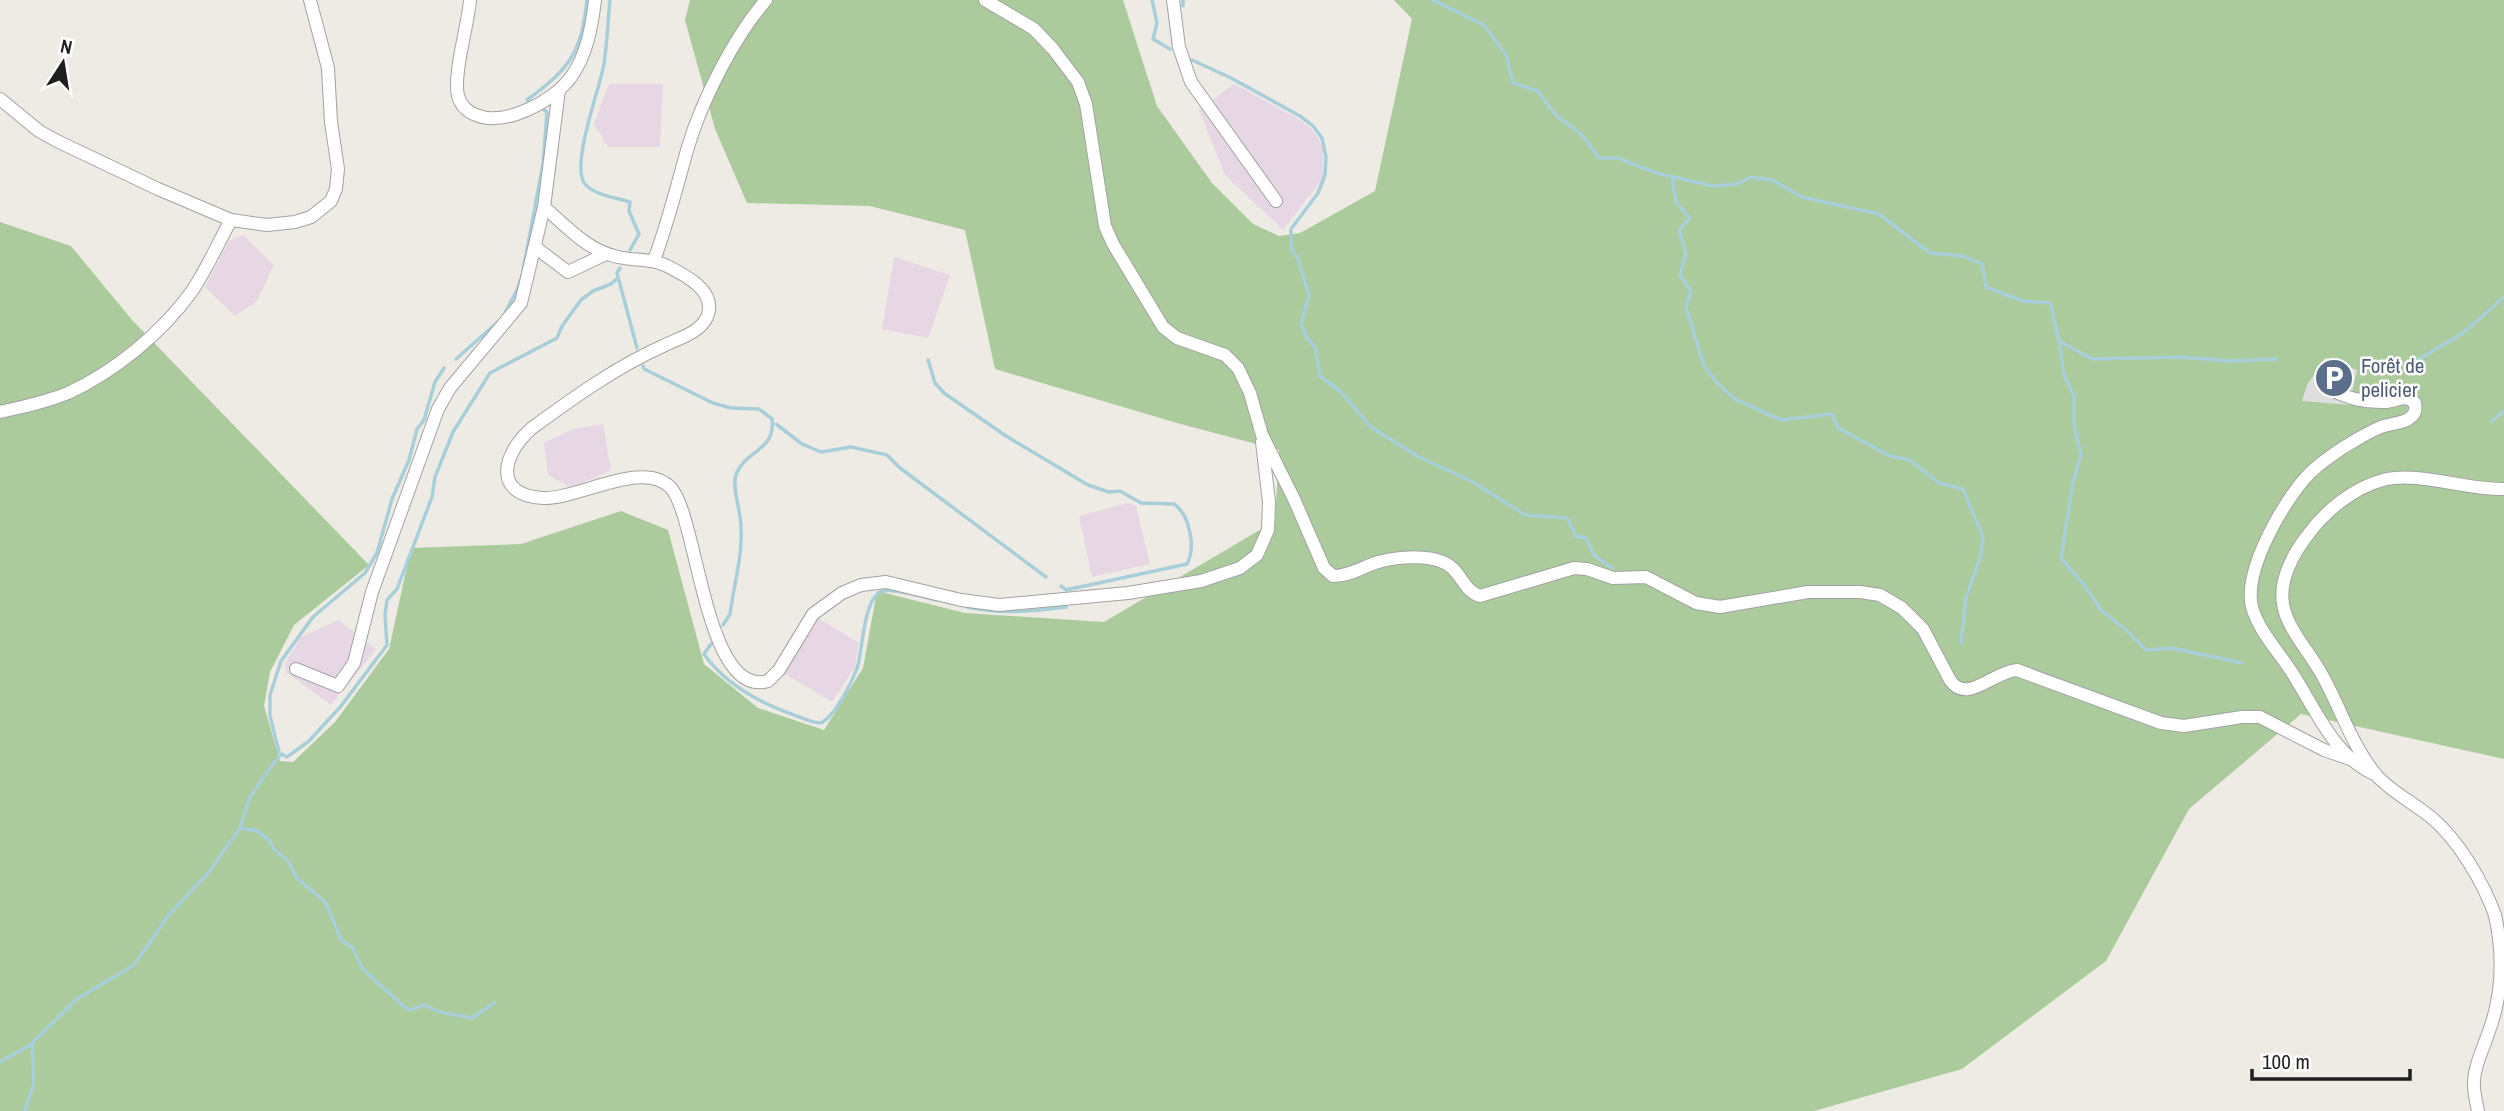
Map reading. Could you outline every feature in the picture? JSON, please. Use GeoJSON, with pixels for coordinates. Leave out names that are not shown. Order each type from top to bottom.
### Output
{"type":"FeatureCollection","features":[{"type":"Feature","properties":{"kind":"street"},"geometry":{"type":"LineString","coordinates":[[0,99],[38,131],[57,141],[158,190],[231,220],[267,225],[302,220],[326,207],[334,195],[338,169],[331,122],[328,68],[310,0]]}},
{"type":"Feature","properties":{"kind":"street"},"geometry":{"type":"LineString","coordinates":[[470,0],[457,83],[458,97],[471,113],[487,119],[503,118],[523,111],[559,90],[571,77],[582,58],[595,0]]}},
{"type":"Feature","properties":{"kind":"street"},"geometry":{"type":"LineString","coordinates":[[654,260],[667,227],[701,110],[734,49],[766,0]]}},
{"type":"Feature","properties":{"kind":"street"},"geometry":{"type":"LineString","coordinates":[[985,0],[1024,22],[1043,38],[1078,82],[1086,104],[1105,226],[1113,244],[1163,327],[1177,338],[1225,355],[1238,368],[1250,393],[1262,435],[1324,568],[1333,576],[1380,562],[1423,558],[1445,563],[1471,592],[1480,596],[1574,568],[1587,569],[1613,578],[1646,577],[1696,603],[1720,607],[1808,592],[1860,592],[1880,595],[1902,608],[1923,629],[1950,680],[1958,689],[1969,690],[2003,672],[2017,670],[2150,720],[2171,725],[2184,726],[2242,717],[2260,717],[2324,750],[2350,759],[2376,774],[2456,839],[2490,903],[2498,925],[2504,957],[2501,995],[2475,1073],[2474,1094],[2478,1111]]}},
{"type":"Feature","properties":{"kind":"street"},"geometry":{"type":"LineString","coordinates":[[1173,0],[1179,47],[1191,82],[1276,201]]}},
{"type":"Feature","properties":{"kind":"street"},"geometry":{"type":"LineString","coordinates":[[296,669],[338,686],[352,667],[372,592],[438,409],[450,388],[522,303],[544,207],[559,90]]}},
{"type":"Feature","properties":{"kind":"street"},"geometry":{"type":"LineString","coordinates":[[544,207],[584,242],[606,254],[626,259],[654,260],[669,267],[703,289],[710,302],[705,321],[691,332],[625,365],[532,428],[522,437],[509,457],[507,475],[514,487],[524,493],[546,498],[628,479],[652,477],[667,484],[681,503],[707,609],[724,653],[737,670],[757,682],[768,681],[779,670],[813,614],[842,593],[861,585],[886,582],[961,600],[999,605],[1139,591],[1201,581],[1240,568],[1251,561],[1262,548],[1270,521],[1262,435]]}},
{"type":"Feature","properties":{"kind":"street"},"geometry":{"type":"LineString","coordinates":[[0,412],[68,393],[103,374],[132,351],[162,324],[193,289],[231,220]]}},
{"type":"Feature","properties":{"kind":"street"},"geometry":{"type":"LineString","coordinates":[[535,247],[568,272],[606,254]]}},
{"type":"Feature","properties":{"kind":"street"},"geometry":{"type":"LineString","coordinates":[[2327,388],[2363,402],[2387,402],[2408,398],[2415,403],[2416,411],[2410,419],[2371,431],[2345,446],[2311,472],[2278,517],[2258,562],[2251,602],[2261,625],[2328,732],[2350,759]]}},
{"type":"Feature","properties":{"kind":"street"},"geometry":{"type":"LineString","coordinates":[[2376,774],[2321,673],[2285,614],[2283,583],[2293,556],[2313,527],[2335,507],[2351,495],[2382,480],[2414,478],[2468,488],[2504,489]]}},
{"type":"Feature","properties":{"kind":"shaded area"},"geometry":{"type":"Polygon","coordinates":[[[609,84],[663,84],[660,147],[608,147],[594,124],[609,84]]]}},
{"type":"Feature","properties":{"kind":"shaded area"},"geometry":{"type":"Polygon","coordinates":[[[1234,84],[1297,118],[1313,130],[1323,148],[1323,178],[1283,230],[1225,175],[1199,110],[1234,84]]]}},
{"type":"Feature","properties":{"kind":"shaded area"},"geometry":{"type":"Polygon","coordinates":[[[243,235],[274,265],[257,301],[235,316],[205,287],[229,241],[243,235]]]}},
{"type":"Feature","properties":{"kind":"shaded area"},"geometry":{"type":"Polygon","coordinates":[[[894,257],[950,275],[928,338],[882,329],[894,257]]]}},
{"type":"Feature","properties":{"kind":"shaded area","name":"Forêt de pelicier"},"geometry":{"type":"Polygon","coordinates":[[[2325,358],[2357,370],[2349,405],[2302,401],[2307,385],[2325,358]]]}},
{"type":"Feature","properties":{"kind":"shaded area"},"geometry":{"type":"Polygon","coordinates":[[[603,424],[611,470],[572,488],[548,475],[544,443],[573,429],[603,424]]]}},
{"type":"Feature","properties":{"kind":"shaded area"},"geometry":{"type":"Polygon","coordinates":[[[1127,503],[1136,506],[1150,564],[1092,577],[1079,516],[1127,503]]]}},
{"type":"Feature","properties":{"kind":"shaded area"},"geometry":{"type":"Polygon","coordinates":[[[816,617],[859,643],[855,667],[832,702],[782,672],[816,617]]]}},
{"type":"Feature","properties":{"kind":"shaded area"},"geometry":{"type":"Polygon","coordinates":[[[338,620],[376,649],[331,705],[286,672],[285,663],[301,637],[338,620]]]}},
{"type":"Feature","properties":{"kind":"green space"},"geometry":{"type":"Polygon","coordinates":[[[690,0],[1123,0],[1157,106],[1212,183],[1253,224],[1279,236],[1300,233],[1375,191],[1412,19],[1394,0],[2504,0],[2504,759],[2301,714],[2189,809],[2106,961],[1962,1069],[1814,1111],[0,1111],[0,222],[71,246],[132,320],[369,565],[294,625],[270,672],[264,706],[280,761],[293,762],[335,722],[389,649],[411,548],[521,544],[621,511],[668,530],[704,664],[758,708],[824,730],[863,668],[877,591],[965,613],[1104,622],[1275,521],[1279,450],[995,369],[965,230],[870,206],[747,203],[715,129],[685,20],[690,0]]]}},
{"type":"Feature","properties":{"kind":"waterway"},"geometry":{"type":"LineString","coordinates":[[527,100],[554,78],[571,58],[581,34],[587,0]]}},
{"type":"Feature","properties":{"kind":"waterway"},"geometry":{"type":"LineString","coordinates":[[610,0],[604,64],[583,144],[581,175],[585,184],[594,191],[630,202],[629,211],[639,234],[630,250]]}},
{"type":"Feature","properties":{"kind":"waterway"},"geometry":{"type":"LineString","coordinates":[[1152,0],[1157,23],[1153,39],[1170,49]]}},
{"type":"Feature","properties":{"kind":"waterway"},"geometry":{"type":"LineString","coordinates":[[1183,0],[1183,6]]}},
{"type":"Feature","properties":{"kind":"waterway"},"geometry":{"type":"LineString","coordinates":[[1433,0],[1484,25],[1506,55],[1513,83],[1538,91],[1555,114],[1582,135],[1599,158],[1618,158],[1656,173],[1713,186],[1737,184],[1751,177],[1772,180],[1802,197],[1879,214],[1930,253],[1963,256],[1982,264],[1986,287],[2023,301],[2050,303],[2059,341],[2092,359],[2276,359]]}},
{"type":"Feature","properties":{"kind":"waterway"},"geometry":{"type":"LineString","coordinates":[[1192,60],[1300,116],[1313,126],[1322,138],[1326,157],[1325,175],[1318,193],[1291,229],[1291,248],[1298,259],[1309,295],[1301,324],[1307,338],[1315,347],[1320,376],[1340,391],[1371,427],[1417,456],[1473,482],[1525,515],[1567,518],[1576,536],[1586,538],[1594,555],[1612,568]]}},
{"type":"Feature","properties":{"kind":"waterway"},"geometry":{"type":"LineString","coordinates":[[504,315],[522,276],[543,164],[547,112],[544,110]]}},
{"type":"Feature","properties":{"kind":"waterway"},"geometry":{"type":"LineString","coordinates":[[1672,177],[1676,202],[1690,218],[1679,230],[1686,254],[1680,275],[1691,291],[1686,307],[1704,366],[1719,385],[1735,399],[1781,420],[1832,414],[1838,428],[1890,456],[1910,460],[1939,483],[1963,489],[1983,537],[1980,558],[1966,598],[1961,643]]}},
{"type":"Feature","properties":{"kind":"waterway"},"geometry":{"type":"LineString","coordinates":[[620,268],[617,273],[637,348]]}},
{"type":"Feature","properties":{"kind":"waterway"},"geometry":{"type":"LineString","coordinates":[[25,1111],[34,1083],[32,1043],[77,999],[134,965],[168,916],[209,872],[240,828],[250,797],[275,761],[282,754],[287,757],[309,741],[341,706],[387,645],[387,600],[397,589],[453,432],[490,373],[557,338],[562,326],[581,300],[618,278]]}},
{"type":"Feature","properties":{"kind":"waterway"},"geometry":{"type":"LineString","coordinates":[[2406,367],[2463,333],[2504,297]]}},
{"type":"Feature","properties":{"kind":"waterway"},"geometry":{"type":"LineString","coordinates":[[456,359],[499,321]]}},
{"type":"Feature","properties":{"kind":"waterway"},"geometry":{"type":"LineString","coordinates":[[2059,342],[2064,375],[2074,396],[2074,424],[2081,455],[2073,482],[2061,558],[2101,610],[2146,650],[2172,648],[2242,663]]}},
{"type":"Feature","properties":{"kind":"waterway"},"geometry":{"type":"LineString","coordinates":[[928,360],[935,383],[944,393],[1006,436],[1088,485],[1109,492],[1120,491],[1141,503],[1174,504],[1180,509],[1190,532],[1191,549],[1187,564],[1066,590],[1061,586]]}},
{"type":"Feature","properties":{"kind":"waterway"},"geometry":{"type":"LineString","coordinates":[[643,366],[644,369],[713,403],[731,408],[759,409],[772,419],[769,438],[740,467],[735,479],[741,541],[730,614],[723,625]]}},
{"type":"Feature","properties":{"kind":"waterway"},"geometry":{"type":"LineString","coordinates":[[279,752],[270,716],[270,695],[281,661],[313,617],[365,573],[377,553],[392,499],[409,460],[417,429],[424,420],[435,382],[444,368]]}},
{"type":"Feature","properties":{"kind":"waterway"},"geometry":{"type":"LineString","coordinates":[[2492,421],[2504,411]]}},
{"type":"Feature","properties":{"kind":"waterway"},"geometry":{"type":"LineString","coordinates":[[776,424],[802,444],[821,452],[851,447],[887,455],[900,468],[1046,577]]}},
{"type":"Feature","properties":{"kind":"waterway"},"geometry":{"type":"LineString","coordinates":[[711,644],[704,654],[722,674],[744,691],[769,705],[821,723],[838,706],[852,680],[858,665],[868,613],[876,595],[883,591],[895,591],[936,600]]}},
{"type":"Feature","properties":{"kind":"waterway"},"geometry":{"type":"LineString","coordinates":[[967,607],[992,611],[1066,607]]}},
{"type":"Feature","properties":{"kind":"waterway"},"geometry":{"type":"LineString","coordinates":[[240,828],[257,831],[269,840],[274,849],[288,861],[297,878],[326,903],[341,940],[353,948],[362,968],[403,1006],[410,1010],[424,1005],[440,1012],[472,1018],[494,1003]]}},
{"type":"Feature","properties":{"kind":"waterway"},"geometry":{"type":"LineString","coordinates":[[0,1062],[32,1044]]}},
{"type":"Feature","properties":{"kind":"place","name":"Forêt de pelicier"},"geometry":{"type":"Point","coordinates":[2334,378]}}]}
